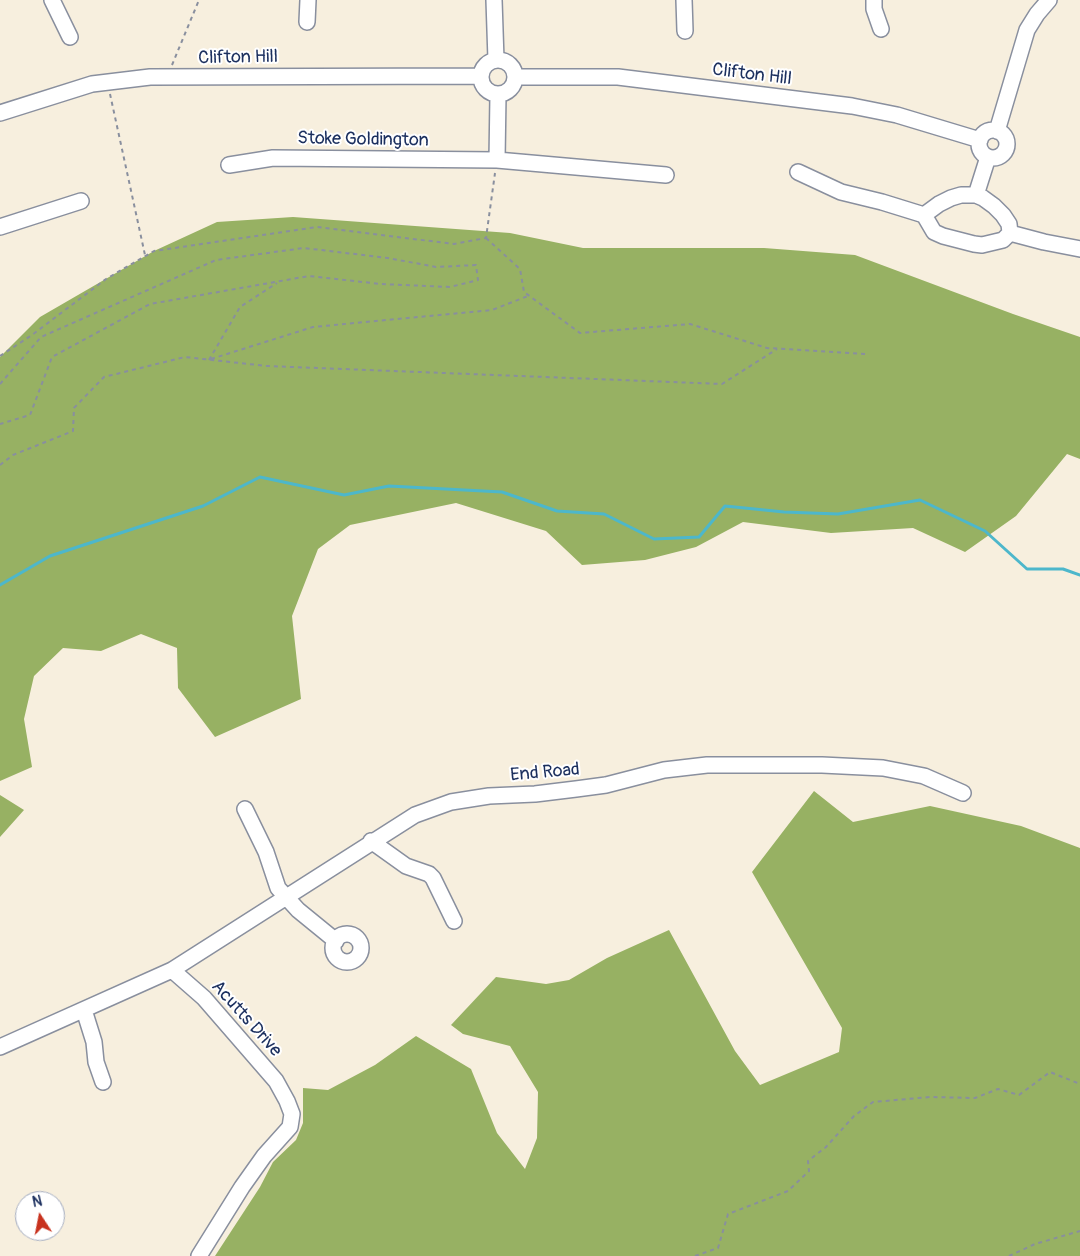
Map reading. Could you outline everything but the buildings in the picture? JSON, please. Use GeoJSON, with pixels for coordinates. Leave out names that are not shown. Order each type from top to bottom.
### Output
{"type":"FeatureCollection","features":[{"type":"Feature","properties":{"kind":"street"},"geometry":{"type":"LineString","coordinates":[[52,0],[70,36]]}},
{"type":"Feature","properties":{"kind":"street"},"geometry":{"type":"LineString","coordinates":[[307,22],[308,0]]}},
{"type":"Feature","properties":{"kind":"street"},"geometry":{"type":"LineString","coordinates":[[494,0],[496,60]]}},
{"type":"Feature","properties":{"kind":"street"},"geometry":{"type":"LineString","coordinates":[[684,0],[685,31]]}},
{"type":"Feature","properties":{"kind":"street"},"geometry":{"type":"LineString","coordinates":[[874,0],[874,9],[881,30]]}},
{"type":"Feature","properties":{"kind":"street"},"geometry":{"type":"LineString","coordinates":[[998,131],[1027,30],[1049,0]]}},
{"type":"Feature","properties":{"kind":"street"},"geometry":{"type":"LineString","coordinates":[[496,60],[507,62],[512,66],[516,77],[512,87],[503,94],[498,95],[492,94],[484,87],[480,76],[485,65],[496,60]]}},
{"type":"Feature","properties":{"kind":"street","name":"Clifton Hill"},"geometry":{"type":"LineString","coordinates":[[0,113],[92,84],[167,77],[480,76]]}},
{"type":"Feature","properties":{"kind":"street","name":"Clifton Hill"},"geometry":{"type":"LineString","coordinates":[[516,77],[618,77],[852,106],[896,115],[980,140]]}},
{"type":"Feature","properties":{"kind":"street"},"geometry":{"type":"LineString","coordinates":[[497,160],[498,95]]}},
{"type":"Feature","properties":{"kind":"street"},"geometry":{"type":"LineString","coordinates":[[998,131],[1005,138],[1005,151],[998,157],[988,157],[980,148],[980,140],[986,133],[998,131]]}},
{"type":"Feature","properties":{"kind":"street"},"geometry":{"type":"LineString","coordinates":[[976,195],[988,157]]}},
{"type":"Feature","properties":{"kind":"street","name":"Stoke Goldington"},"geometry":{"type":"LineString","coordinates":[[229,165],[273,158],[497,160],[666,175]]}},
{"type":"Feature","properties":{"kind":"street"},"geometry":{"type":"LineString","coordinates":[[798,172],[841,192],[882,202],[924,216],[934,232],[974,244],[982,245],[1003,240],[1010,233]]}},
{"type":"Feature","properties":{"kind":"street"},"geometry":{"type":"LineString","coordinates":[[924,216],[939,204],[951,198],[961,195],[976,195],[983,198],[1003,215],[1010,233]]}},
{"type":"Feature","properties":{"kind":"street"},"geometry":{"type":"LineString","coordinates":[[0,228],[81,201]]}},
{"type":"Feature","properties":{"kind":"street"},"geometry":{"type":"LineString","coordinates":[[1010,233],[1080,249]]}},
{"type":"Feature","properties":{"kind":"street","name":"End Road"},"geometry":{"type":"LineString","coordinates":[[172,970],[415,814],[451,802],[489,796],[535,794],[606,785],[664,770],[707,765],[822,765],[883,768],[924,776],[963,793]]}},
{"type":"Feature","properties":{"kind":"street"},"geometry":{"type":"LineString","coordinates":[[245,809],[266,852],[278,888],[298,910],[336,941]]}},
{"type":"Feature","properties":{"kind":"street"},"geometry":{"type":"LineString","coordinates":[[372,841],[406,866],[429,874],[433,878],[454,921]]}},
{"type":"Feature","properties":{"kind":"street"},"geometry":{"type":"LineString","coordinates":[[0,1047],[172,970]]}},
{"type":"Feature","properties":{"kind":"street","name":"Acutts Drive"},"geometry":{"type":"LineString","coordinates":[[172,970],[204,998],[276,1081],[292,1114],[290,1127],[264,1156],[242,1186],[199,1256]]}},
{"type":"Feature","properties":{"kind":"street"},"geometry":{"type":"LineString","coordinates":[[84,1010],[94,1042],[96,1062],[103,1082]]}},
{"type":"Feature","properties":{"kind":"path"},"geometry":{"type":"LineString","coordinates":[[167,77],[199,0]]}},
{"type":"Feature","properties":{"kind":"path"},"geometry":{"type":"LineString","coordinates":[[107,82],[146,256]]}},
{"type":"Feature","properties":{"kind":"path"},"geometry":{"type":"LineString","coordinates":[[486,238],[497,160]]}},
{"type":"Feature","properties":{"kind":"path"},"geometry":{"type":"LineString","coordinates":[[0,356],[32,335],[106,279],[154,251],[316,227],[454,244],[486,238]]}},
{"type":"Feature","properties":{"kind":"path"},"geometry":{"type":"LineString","coordinates":[[486,238],[520,269],[524,292],[580,333],[690,324],[767,348],[867,354]]}},
{"type":"Feature","properties":{"kind":"path"},"geometry":{"type":"LineString","coordinates":[[0,384],[41,337],[216,260],[304,248],[388,258],[436,267],[476,265],[478,280],[450,287],[381,284],[309,276],[150,304],[52,357],[30,415],[0,424]]}},
{"type":"Feature","properties":{"kind":"path"},"geometry":{"type":"LineString","coordinates":[[209,360],[240,307],[279,281]]}},
{"type":"Feature","properties":{"kind":"path"},"geometry":{"type":"LineString","coordinates":[[209,360],[313,327],[492,310],[530,296]]}},
{"type":"Feature","properties":{"kind":"path"},"geometry":{"type":"LineString","coordinates":[[0,465],[13,455],[73,431],[74,408],[104,377],[185,357],[276,367],[722,384],[776,349]]}},
{"type":"Feature","properties":{"kind":"path"},"geometry":{"type":"LineString","coordinates":[[695,1256],[718,1248],[728,1214],[788,1191],[809,1171],[808,1160],[826,1147],[854,1116],[874,1102],[930,1096],[975,1098],[998,1089],[1020,1095],[1050,1072],[1080,1084]]}},
{"type":"Feature","properties":{"kind":"path"},"geometry":{"type":"LineString","coordinates":[[1009,1256],[1035,1244],[1080,1231]]}},
{"type":"Feature","properties":{"kind":"green space"},"geometry":{"type":"Polygon","coordinates":[[[293,217],[510,233],[583,248],[764,248],[855,255],[1080,337],[1080,459],[1067,454],[1016,516],[965,552],[913,528],[831,533],[743,522],[696,547],[645,560],[582,565],[546,531],[456,503],[350,525],[318,549],[292,616],[301,699],[215,737],[178,688],[177,648],[141,634],[101,651],[63,648],[34,676],[24,719],[32,767],[0,781],[0,357],[40,317],[154,251],[217,222],[293,217]]]}},
{"type":"Feature","properties":{"kind":"green space"},"geometry":{"type":"Polygon","coordinates":[[[814,791],[853,822],[930,806],[1021,826],[1080,848],[1080,1256],[215,1256],[260,1187],[273,1162],[296,1140],[303,1123],[303,1088],[328,1090],[375,1065],[416,1036],[471,1069],[497,1133],[525,1169],[537,1138],[538,1092],[510,1046],[463,1034],[451,1025],[496,977],[546,984],[569,980],[607,958],[669,930],[735,1051],[760,1085],[839,1052],[842,1028],[752,872],[814,791]]]}},
{"type":"Feature","properties":{"kind":"green space"},"geometry":{"type":"Polygon","coordinates":[[[0,795],[24,810],[0,837],[0,795]]]}},
{"type":"Feature","properties":{"kind":"waterway"},"geometry":{"type":"LineString","coordinates":[[0,585],[50,556],[203,506],[260,477],[344,495],[389,486],[502,492],[557,511],[604,514],[654,539],[699,537],[725,506],[784,512],[838,514],[920,500],[985,531],[1027,569],[1063,569],[1080,575]]}}]}
